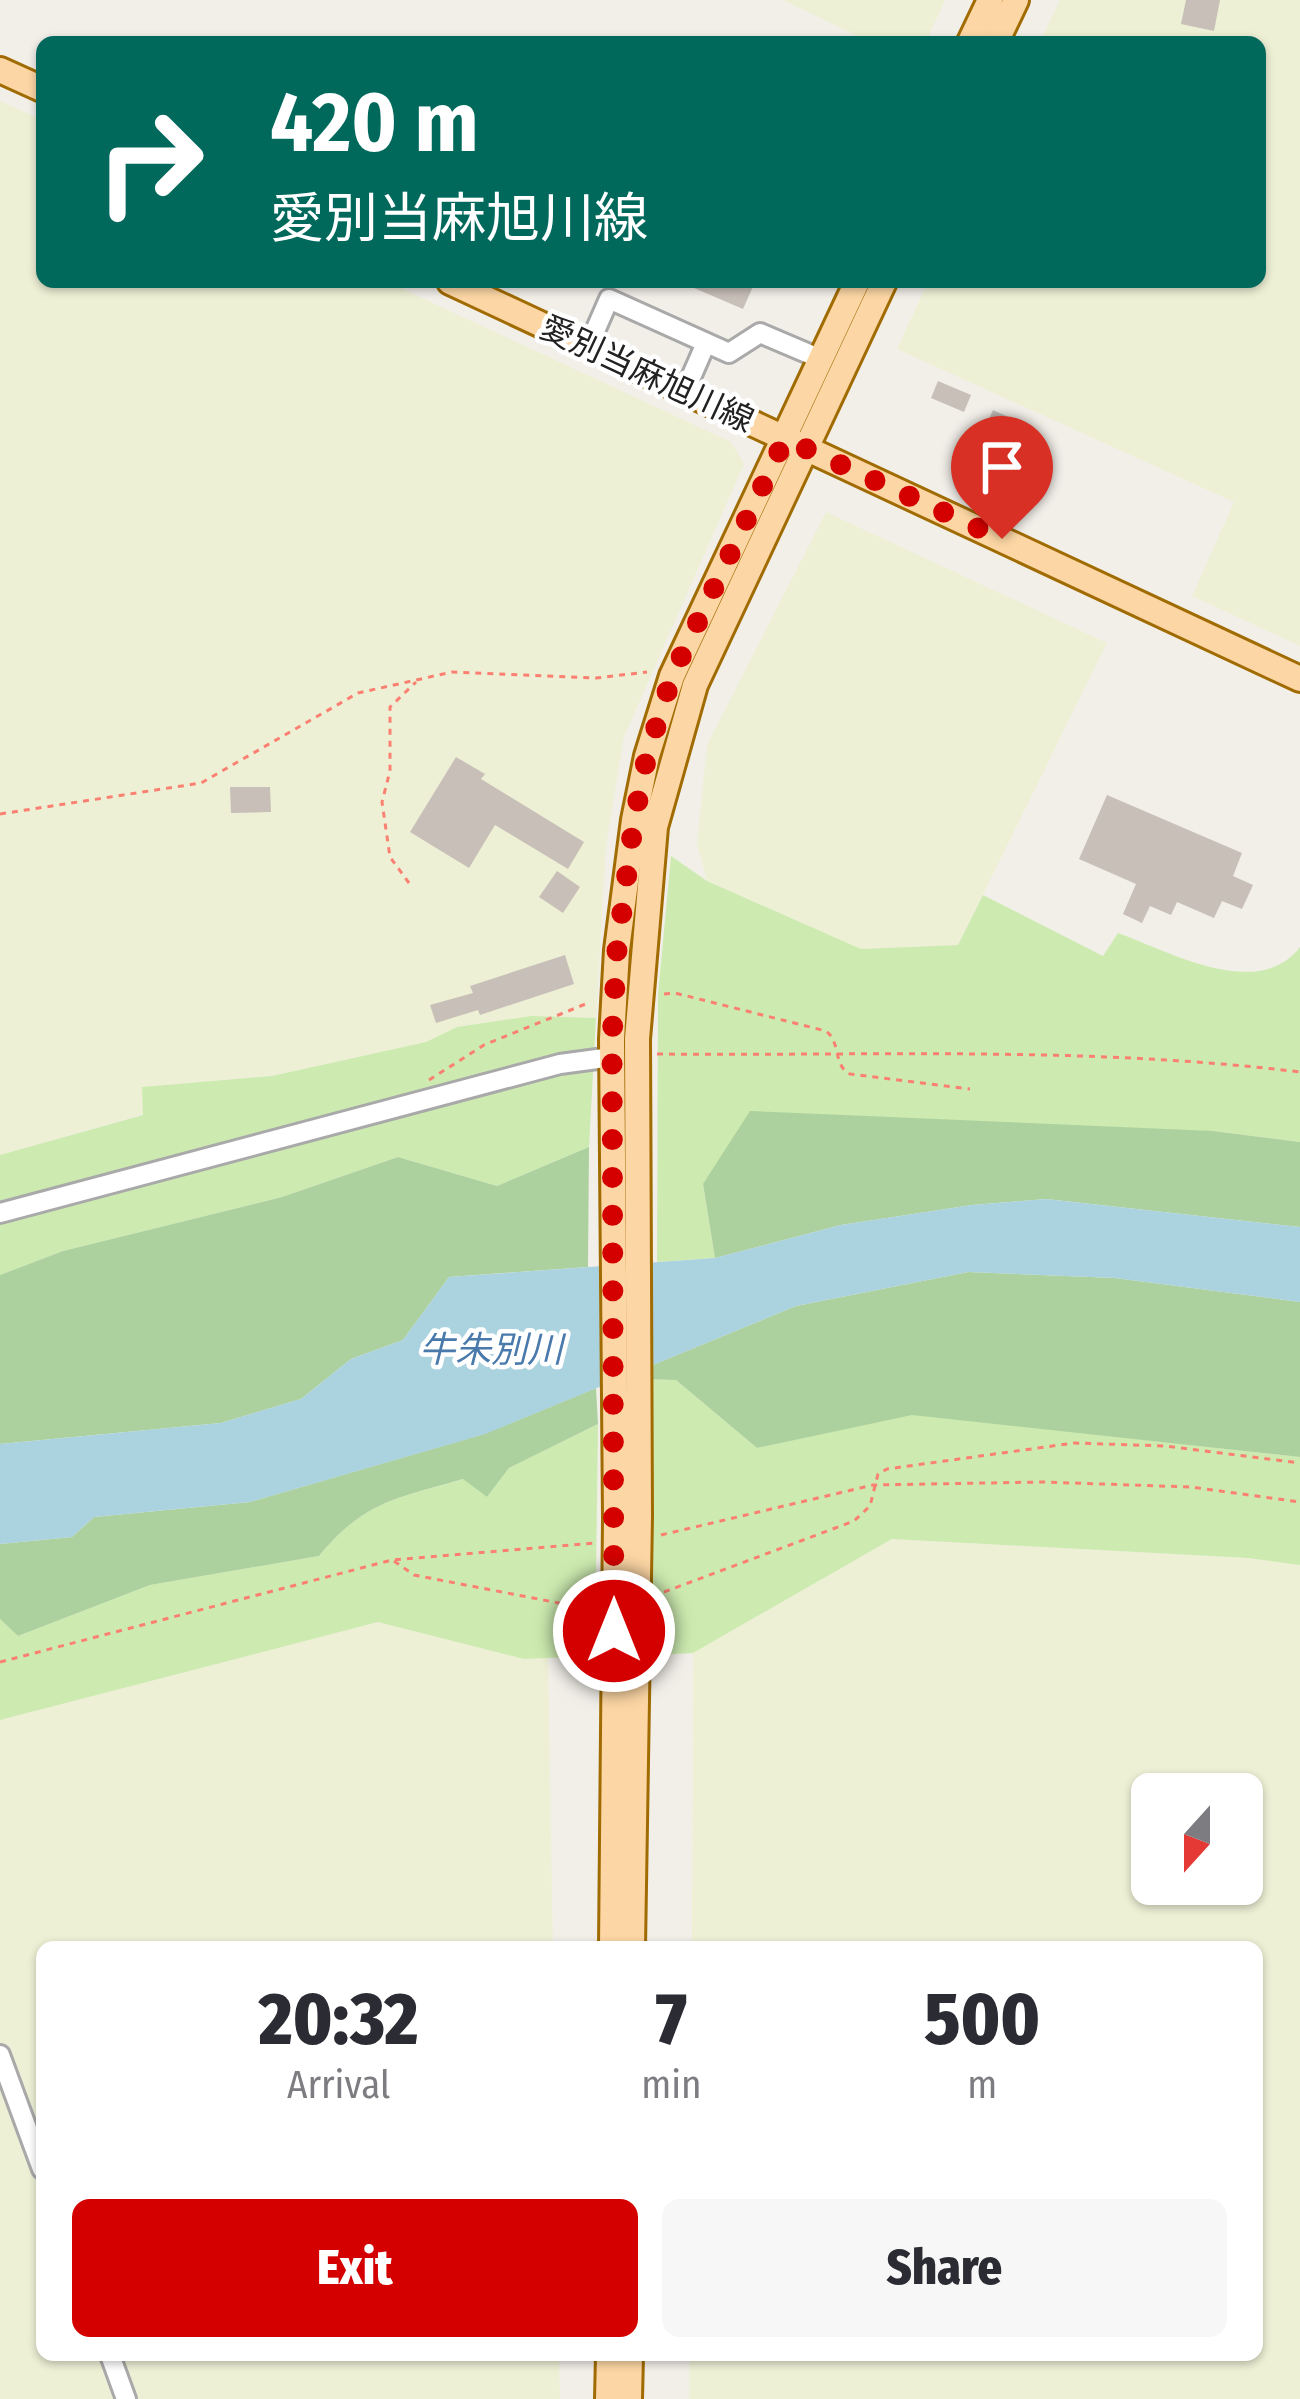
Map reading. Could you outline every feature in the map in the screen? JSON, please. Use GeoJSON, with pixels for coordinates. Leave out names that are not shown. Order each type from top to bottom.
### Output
{"type":"FeatureCollection","features":[{"type":"Feature","properties":{"kind":"main road"},"geometry":{"type":"LineString","coordinates":[[973,36],[990,0]]}},
{"type":"Feature","properties":{"kind":"main road"},"geometry":{"type":"LineString","coordinates":[[999,36],[1016,0]]}},
{"type":"Feature","properties":{"kind":"main road"},"geometry":{"type":"LineString","coordinates":[[0,70],[36,86]]}},
{"type":"Feature","properties":{"kind":"main road","name":"愛別当麻旭川線"},"geometry":{"type":"LineString","coordinates":[[463,288],[1300,679]]}},
{"type":"Feature","properties":{"kind":"main road"},"geometry":{"type":"LineString","coordinates":[[625,1055],[639,986],[655,827],[672,757],[695,685],[795,443],[821,359],[854,288]]}},
{"type":"Feature","properties":{"kind":"main road"},"geometry":{"type":"LineString","coordinates":[[632,1941],[625,1055],[617,950],[634,820],[647,756],[672,676],[881,288]]}},
{"type":"Feature","properties":{"kind":"main road"},"geometry":{"type":"LineString","coordinates":[[611,1941],[626,1528]]}},
{"type":"Feature","properties":{"kind":"main road"},"geometry":{"type":"LineString","coordinates":[[608,2399],[609,2361]]}},
{"type":"Feature","properties":{"kind":"main road"},"geometry":{"type":"LineString","coordinates":[[629,2399],[630,2361]]}},
{"type":"Feature","properties":{"kind":"street"},"geometry":{"type":"LineString","coordinates":[[588,347],[609,299],[729,353],[760,333],[821,359]]}},
{"type":"Feature","properties":{"kind":"street"},"geometry":{"type":"LineString","coordinates":[[685,391],[706,343]]}},
{"type":"Feature","properties":{"kind":"street"},"geometry":{"type":"LineString","coordinates":[[0,1213],[560,1064],[625,1055]]}},
{"type":"Feature","properties":{"kind":"street"},"geometry":{"type":"LineString","coordinates":[[0,2055],[36,2153]]}},
{"type":"Feature","properties":{"kind":"street"},"geometry":{"type":"LineString","coordinates":[[112,2361],[126,2399]]}},
{"type":"Feature","properties":{"kind":"path"},"geometry":{"type":"LineString","coordinates":[[0,814],[201,783],[358,693],[452,672],[596,678],[638,671],[672,676]]}},
{"type":"Feature","properties":{"kind":"path"},"geometry":{"type":"LineString","coordinates":[[409,883],[390,857],[382,802],[390,771],[390,707],[418,681]]}},
{"type":"Feature","properties":{"kind":"path"},"geometry":{"type":"LineString","coordinates":[[662,994],[675,993],[826,1031],[832,1035],[843,1071],[850,1074],[970,1089]]}},
{"type":"Feature","properties":{"kind":"path"},"geometry":{"type":"LineString","coordinates":[[426,1100],[425,1085],[438,1071],[484,1045],[588,1003]]}},
{"type":"Feature","properties":{"kind":"path"},"geometry":{"type":"LineString","coordinates":[[625,1055],[1033,1053],[1209,1061],[1300,1072]]}},
{"type":"Feature","properties":{"kind":"path"},"geometry":{"type":"LineString","coordinates":[[664,1592],[854,1521],[870,1506],[878,1474],[887,1469],[1074,1443],[1165,1446],[1300,1463]]}},
{"type":"Feature","properties":{"kind":"path"},"geometry":{"type":"LineString","coordinates":[[0,1662],[392,1560],[626,1528],[873,1485],[1042,1482],[1191,1487],[1300,1502]]}},
{"type":"Feature","properties":{"kind":"path"},"geometry":{"type":"LineString","coordinates":[[392,1560],[414,1575],[564,1604],[587,1603]]}},
{"type":"Feature","properties":{"kind":"green space"},"geometry":{"type":"Polygon","coordinates":[[[783,0],[945,0],[929,36],[858,36],[783,0]]]}},
{"type":"Feature","properties":{"kind":"green space"},"geometry":{"type":"Polygon","coordinates":[[[1060,0],[1300,0],[1300,646],[1192,596],[1234,502],[897,349],[925,288],[1266,288],[1266,36],[1043,36],[1060,0]]]}},
{"type":"Feature","properties":{"kind":"green space"},"geometry":{"type":"Polygon","coordinates":[[[0,101],[36,117],[36,288],[401,288],[731,442],[744,464],[624,737],[606,846],[596,1018],[531,1016],[457,1027],[426,1042],[272,1076],[143,1087],[144,1114],[0,1155],[0,101]]]}},
{"type":"Feature","properties":{"kind":"green space"},"geometry":{"type":"Polygon","coordinates":[[[826,512],[1107,643],[958,945],[861,949],[707,881],[697,844],[707,745],[826,512]]]}},
{"type":"Feature","properties":{"kind":"green space"},"geometry":{"type":"Polygon","coordinates":[[[671,856],[707,881],[861,949],[958,945],[983,895],[1103,956],[1118,933],[1186,960],[1237,971],[1261,971],[1282,963],[1300,947],[1300,1142],[1213,1131],[703,1184],[715,1258],[657,1262],[658,995],[671,856]]]}},
{"type":"Feature","properties":{"kind":"green space"},"geometry":{"type":"Polygon","coordinates":[[[531,1016],[596,1018],[589,1147],[497,1186],[398,1157],[282,1197],[63,1251],[0,1275],[0,1155],[143,1115],[142,1087],[272,1076],[426,1042],[457,1027],[531,1016]]]}},
{"type":"Feature","properties":{"kind":"green space"},"geometry":{"type":"Polygon","coordinates":[[[750,1111],[1213,1131],[1300,1142],[1300,1227],[1046,1199],[841,1225],[715,1258],[703,1184],[750,1111]]]}},
{"type":"Feature","properties":{"kind":"green space"},"geometry":{"type":"Polygon","coordinates":[[[589,1147],[588,1267],[449,1277],[403,1340],[351,1359],[301,1399],[221,1423],[0,1444],[0,1275],[63,1251],[282,1197],[398,1157],[497,1186],[589,1147]]]}},
{"type":"Feature","properties":{"kind":"green space"},"geometry":{"type":"Polygon","coordinates":[[[968,1272],[1115,1278],[1300,1302],[1300,1457],[912,1415],[757,1448],[676,1380],[638,1379],[638,1371],[796,1306],[968,1272]]]}},
{"type":"Feature","properties":{"kind":"green space"},"geometry":{"type":"Polygon","coordinates":[[[638,1379],[676,1380],[757,1448],[912,1414],[1300,1457],[1300,1565],[1248,1558],[892,1539],[693,1653],[634,1656],[638,1379]]]}},
{"type":"Feature","properties":{"kind":"green space"},"geometry":{"type":"Polygon","coordinates":[[[596,1388],[598,1424],[509,1468],[487,1497],[463,1479],[367,1512],[319,1556],[150,1585],[18,1636],[0,1619],[0,1544],[72,1537],[94,1517],[250,1502],[484,1434],[596,1388]]]}},
{"type":"Feature","properties":{"kind":"green space"},"geometry":{"type":"Polygon","coordinates":[[[598,1424],[595,1656],[524,1659],[378,1622],[0,1720],[0,1619],[18,1636],[150,1585],[319,1556],[367,1512],[464,1479],[487,1497],[509,1468],[598,1424]]]}},
{"type":"Feature","properties":{"kind":"green space"},"geometry":{"type":"Polygon","coordinates":[[[892,1539],[1248,1558],[1300,1565],[1300,2399],[689,2399],[690,2361],[1263,2361],[1263,1941],[692,1941],[693,1653],[892,1539]]]}},
{"type":"Feature","properties":{"kind":"green space"},"geometry":{"type":"Polygon","coordinates":[[[378,1622],[524,1659],[548,1658],[553,1941],[36,1941],[36,2361],[559,2361],[560,2399],[0,2399],[0,1720],[378,1622]]]}},
{"type":"Feature","properties":{"kind":"water","name":"牛朱別川"},"geometry":{"type":"Polygon","coordinates":[[[1046,1199],[1300,1227],[1300,1302],[1115,1278],[968,1272],[796,1306],[485,1434],[250,1502],[94,1517],[72,1537],[0,1544],[0,1444],[221,1423],[301,1399],[351,1359],[403,1340],[449,1277],[715,1258],[841,1225],[1046,1199]]]}},
{"type":"Feature","properties":{"kind":"building"},"geometry":{"type":"Polygon","coordinates":[[[1186,0],[1220,0],[1214,31],[1181,24],[1186,0]]]}},
{"type":"Feature","properties":{"kind":"building"},"geometry":{"type":"Polygon","coordinates":[[[694,288],[752,288],[743,309],[694,288]]]}},
{"type":"Feature","properties":{"kind":"building"},"geometry":{"type":"Polygon","coordinates":[[[938,381],[971,395],[964,412],[931,398],[938,381]]]}},
{"type":"Feature","properties":{"kind":"building"},"geometry":{"type":"Polygon","coordinates":[[[993,410],[1017,421],[995,470],[971,459],[993,410]]]}},
{"type":"Feature","properties":{"kind":"building"},"geometry":{"type":"Polygon","coordinates":[[[456,757],[485,774],[481,779],[584,842],[568,869],[495,825],[469,868],[410,832],[456,757]]]}},
{"type":"Feature","properties":{"kind":"building"},"geometry":{"type":"Polygon","coordinates":[[[230,787],[270,787],[271,812],[231,813],[230,787]]]}},
{"type":"Feature","properties":{"kind":"building"},"geometry":{"type":"Polygon","coordinates":[[[1107,795],[1242,853],[1233,876],[1253,885],[1242,909],[1222,901],[1214,918],[1177,902],[1171,915],[1150,906],[1142,923],[1123,914],[1136,884],[1079,859],[1107,795]]]}},
{"type":"Feature","properties":{"kind":"building"},"geometry":{"type":"Polygon","coordinates":[[[557,871],[580,887],[563,913],[539,897],[557,871]]]}},
{"type":"Feature","properties":{"kind":"building"},"geometry":{"type":"Polygon","coordinates":[[[565,955],[574,984],[480,1015],[478,1010],[436,1023],[430,1005],[473,993],[470,986],[565,955]]]}},
{"type":"Feature","properties":{"kind":"route"},"geometry":{"type":"LineString","coordinates":[[614,1631],[614,983],[634,820],[647,756],[672,676],[785,439],[1002,539]]}}]}
